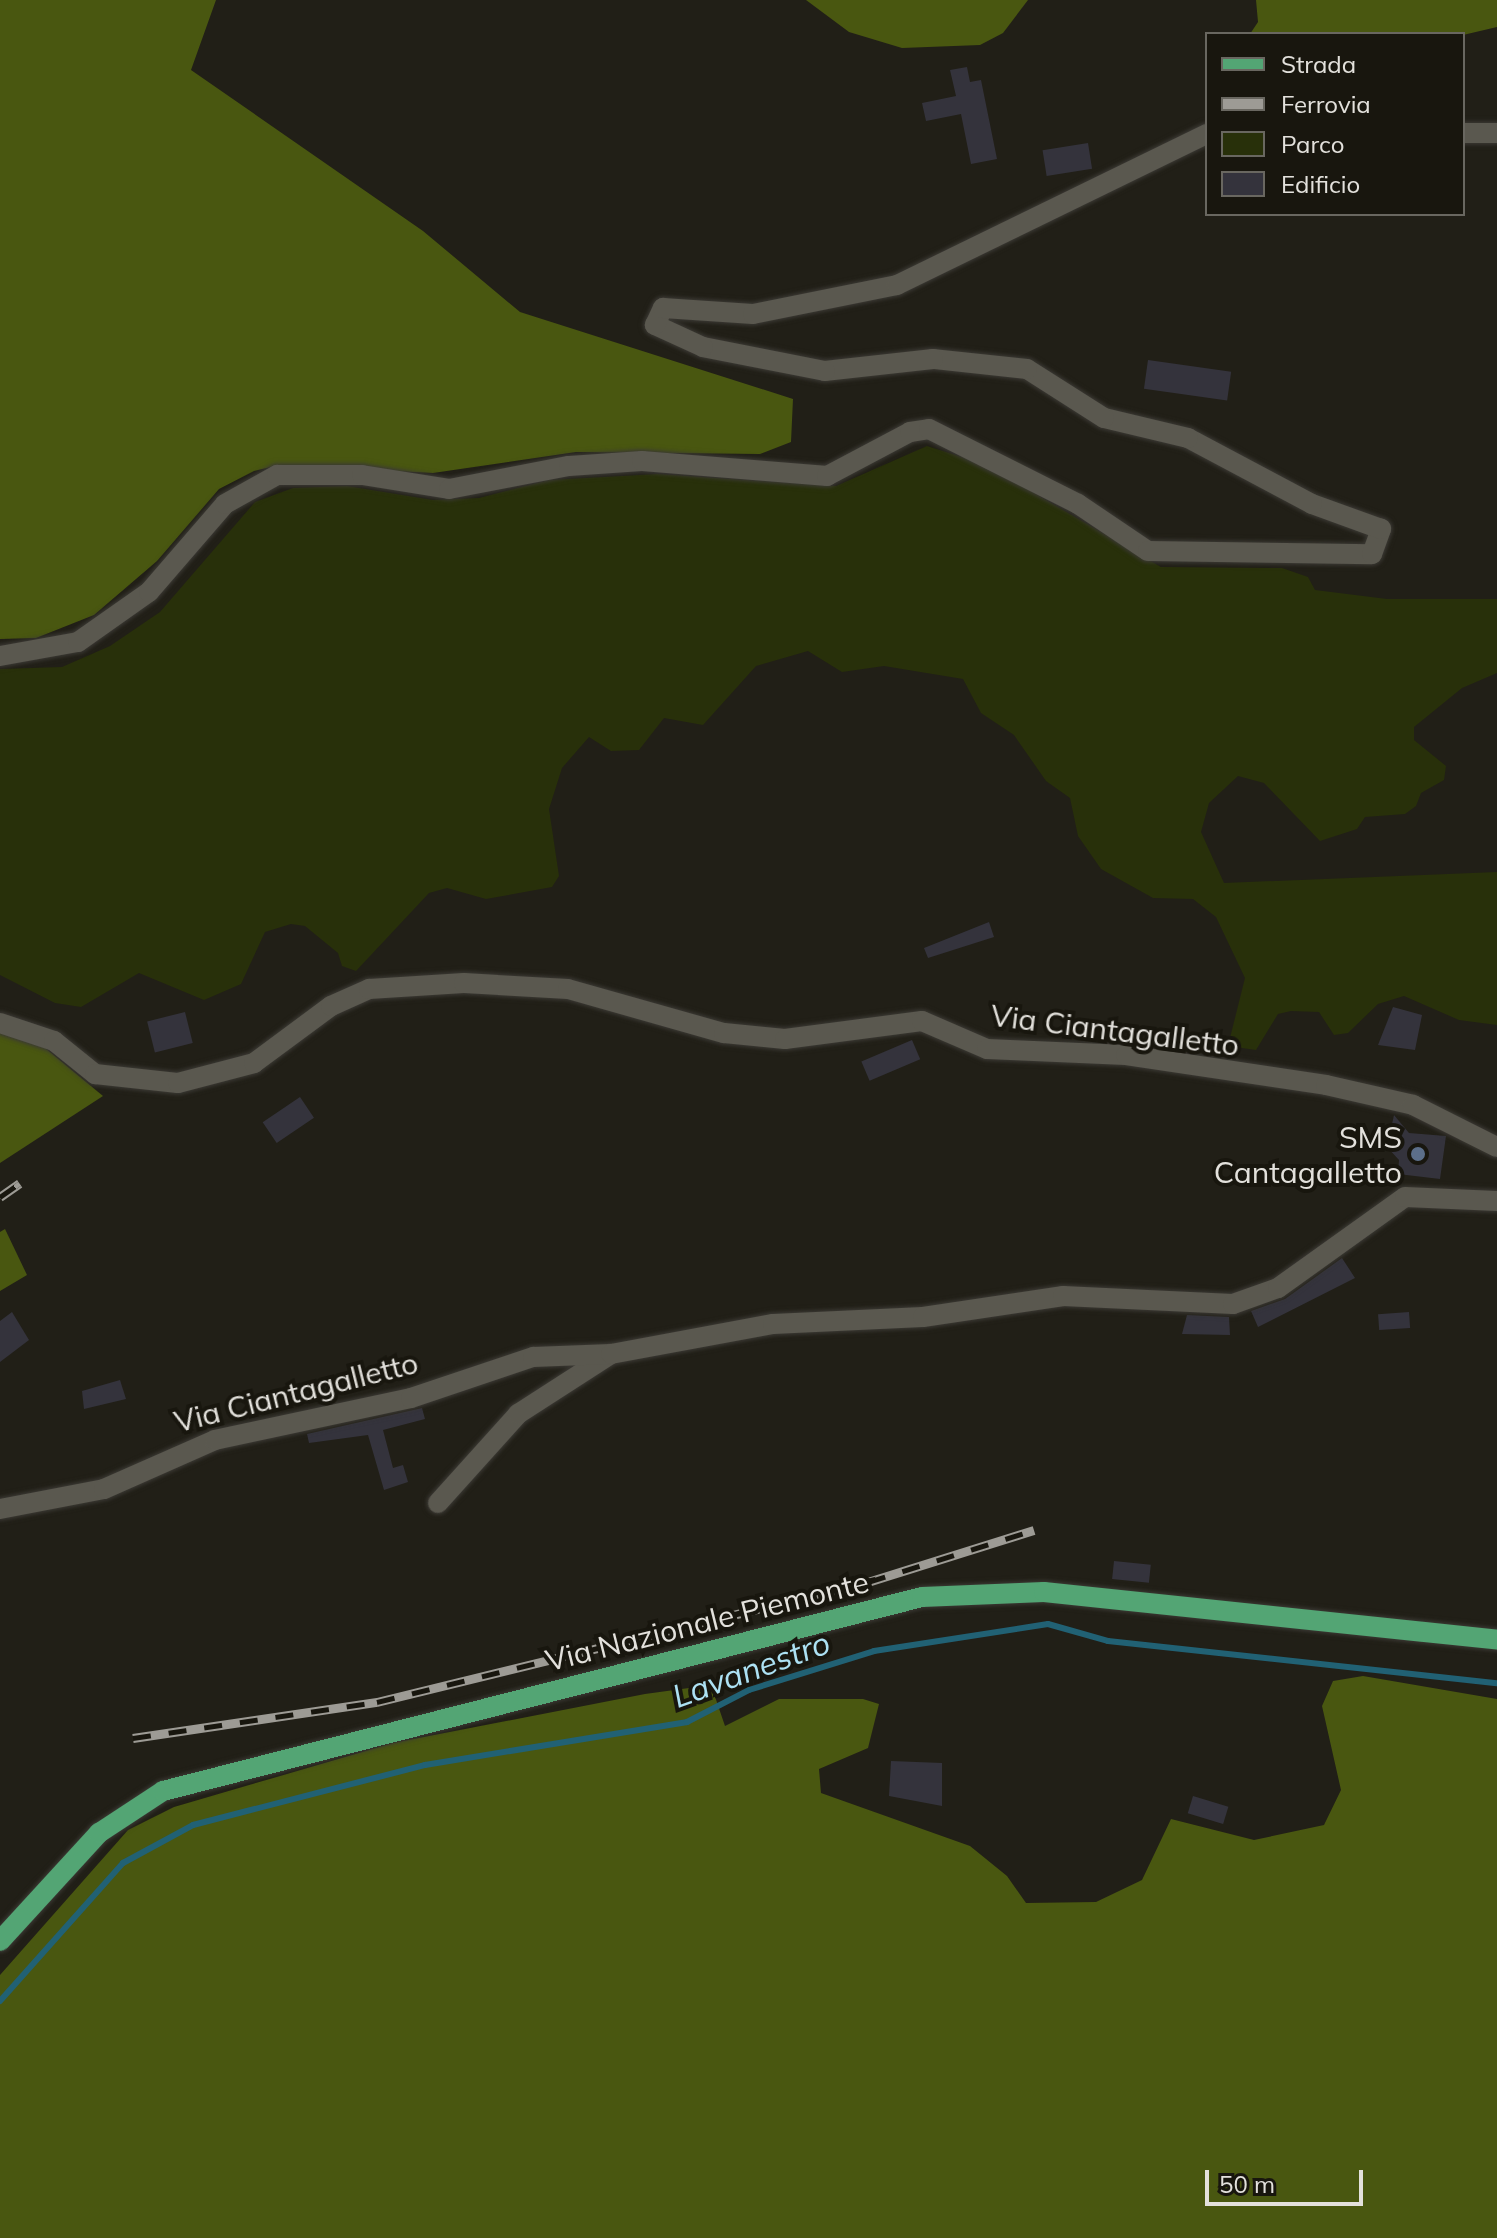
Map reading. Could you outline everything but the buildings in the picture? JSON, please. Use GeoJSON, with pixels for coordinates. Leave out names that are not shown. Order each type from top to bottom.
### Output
{"type":"FeatureCollection","features":[{"type":"Feature","properties":{"kind":"main road","name":"Via Nazionale Piemonte"},"geometry":{"type":"LineString","coordinates":[[0,1941],[99,1833],[163,1791],[922,1597],[1044,1592],[1497,1640]]}},
{"type":"Feature","properties":{"kind":"street"},"geometry":{"type":"LineString","coordinates":[[1465,133],[1497,133]]}},
{"type":"Feature","properties":{"kind":"street"},"geometry":{"type":"LineString","coordinates":[[0,656],[78,642],[149,592],[225,504],[277,475],[362,475],[449,489],[642,461],[827,476],[910,432],[929,429],[1065,496],[1148,551],[1372,554],[1383,540],[1381,529],[1312,504],[1188,438],[1104,418],[1027,369],[933,359],[825,371],[703,347],[655,325],[663,308],[753,314],[897,285],[1205,135]]}},
{"type":"Feature","properties":{"kind":"street","name":"Via Ciantagalletto"},"geometry":{"type":"LineString","coordinates":[[0,1023],[54,1041],[95,1074],[178,1083],[254,1063],[331,1006],[369,989],[464,983],[568,989],[724,1033],[785,1039],[922,1021],[987,1049],[1126,1055],[1326,1085],[1413,1105],[1497,1147]]}},
{"type":"Feature","properties":{"kind":"street","name":"Via Ciantagalletto"},"geometry":{"type":"LineString","coordinates":[[0,1509],[104,1489],[215,1440],[411,1398],[533,1357],[611,1354],[773,1324],[923,1317],[1063,1296],[1233,1304],[1278,1288],[1405,1197],[1497,1201]]}},
{"type":"Feature","properties":{"kind":"street","name":"Via Ciantagalletto"},"geometry":{"type":"LineString","coordinates":[[438,1503],[518,1414],[611,1354]]}},
{"type":"Feature","properties":{"kind":"green space"},"geometry":{"type":"Polygon","coordinates":[[[0,0],[216,0],[191,70],[423,231],[520,312],[793,399],[791,442],[760,454],[576,452],[433,473],[279,465],[254,471],[219,489],[157,561],[94,615],[36,638],[0,639],[0,0]]]}},
{"type":"Feature","properties":{"kind":"green space"},"geometry":{"type":"Polygon","coordinates":[[[806,0],[1028,0],[1003,33],[980,45],[902,48],[849,32],[806,0]]]}},
{"type":"Feature","properties":{"kind":"green space"},"geometry":{"type":"Polygon","coordinates":[[[1256,0],[1497,0],[1497,27],[1465,35],[1465,32],[1251,32],[1258,22],[1256,0]]]}},
{"type":"Feature","properties":{"kind":"green space"},"geometry":{"type":"Polygon","coordinates":[[[927,446],[984,464],[1161,567],[1282,568],[1308,577],[1315,590],[1387,599],[1497,599],[1497,673],[1462,688],[1414,727],[1414,740],[1446,766],[1444,780],[1421,793],[1416,806],[1405,814],[1365,817],[1357,829],[1320,841],[1264,783],[1238,776],[1209,803],[1201,832],[1224,883],[1497,872],[1497,1025],[1459,1020],[1404,996],[1378,1004],[1348,1033],[1334,1035],[1319,1012],[1291,1011],[1278,1014],[1256,1050],[1228,1046],[1245,978],[1216,917],[1193,899],[1153,898],[1101,869],[1078,836],[1070,798],[1046,781],[1014,735],[981,713],[963,679],[884,666],[842,672],[808,651],[756,666],[703,725],[664,718],[639,750],[611,751],[589,737],[562,768],[549,809],[559,876],[552,887],[486,899],[447,888],[429,893],[356,971],[342,966],[338,953],[305,926],[291,924],[265,932],[241,984],[204,1000],[139,973],[81,1007],[55,1003],[0,975],[0,669],[62,667],[110,646],[160,612],[255,502],[293,488],[347,486],[433,500],[479,498],[549,480],[658,474],[836,486],[927,446]]]}},
{"type":"Feature","properties":{"kind":"green space"},"geometry":{"type":"Polygon","coordinates":[[[0,1031],[45,1048],[103,1096],[0,1163],[0,1031]]]}},
{"type":"Feature","properties":{"kind":"green space"},"geometry":{"type":"Polygon","coordinates":[[[5,1229],[27,1275],[0,1291],[0,1232],[5,1229]]]}},
{"type":"Feature","properties":{"kind":"green space"},"geometry":{"type":"Polygon","coordinates":[[[1363,1676],[1497,1699],[1497,2238],[0,2238],[0,1975],[128,1830],[174,1807],[393,1743],[645,1694],[711,1685],[725,1726],[779,1699],[863,1699],[879,1704],[868,1748],[819,1769],[821,1793],[970,1846],[1007,1876],[1026,1903],[1096,1902],[1142,1880],[1171,1819],[1254,1840],[1324,1825],[1341,1790],[1322,1706],[1333,1681],[1363,1676]]]}},
{"type":"Feature","properties":{"kind":"waterway","name":"Lavanestro"},"geometry":{"type":"LineString","coordinates":[[0,2001],[123,1863],[193,1825],[425,1765],[687,1722],[749,1690],[874,1651],[1048,1624],[1108,1641],[1497,1683]]}},
{"type":"Feature","properties":{"kind":"railway"},"geometry":{"type":"LineString","coordinates":[[0,1197],[20,1183]]}},
{"type":"Feature","properties":{"kind":"railway"},"geometry":{"type":"LineString","coordinates":[[133,1738],[377,1702],[868,1582],[1034,1530]]}},
{"type":"Feature","properties":{"kind":"place","name":"SMS Cantagalletto"},"geometry":{"type":"Point","coordinates":[1418,1154]}}]}
